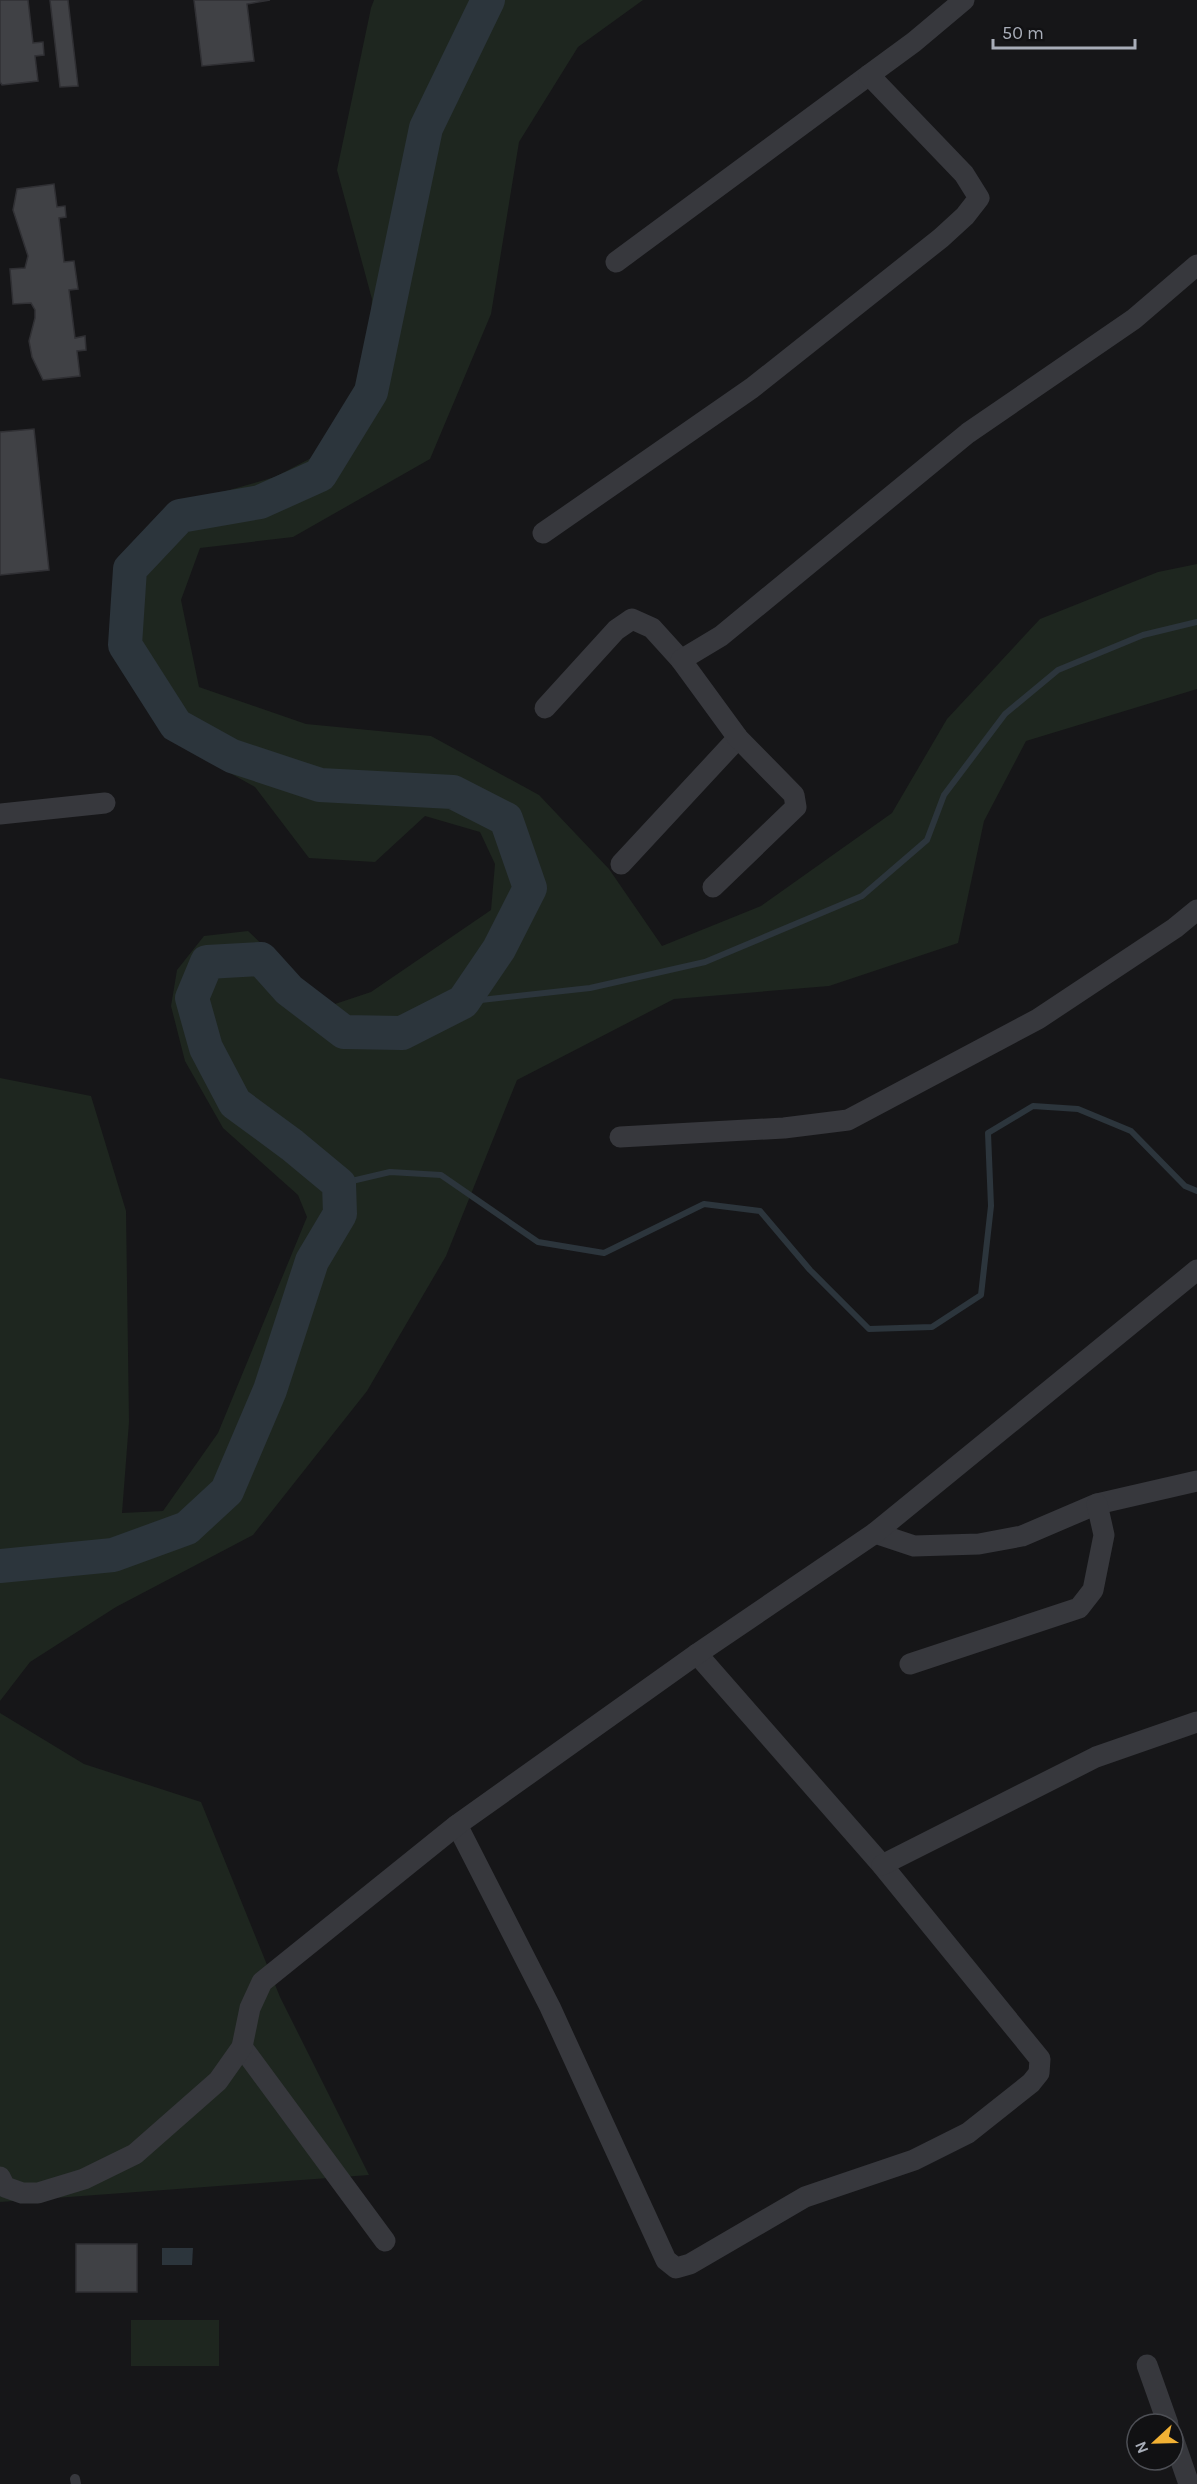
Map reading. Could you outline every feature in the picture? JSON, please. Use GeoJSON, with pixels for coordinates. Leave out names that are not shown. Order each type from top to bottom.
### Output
{"type":"FeatureCollection","features":[{"type":"Feature","properties":{"kind":"street"},"geometry":{"type":"LineString","coordinates":[[616,262],[914,42],[964,0]]}},
{"type":"Feature","properties":{"kind":"street"},"geometry":{"type":"LineString","coordinates":[[543,533],[752,388],[941,238],[965,216],[979,198],[964,174],[869,75]]}},
{"type":"Feature","properties":{"kind":"street"},"geometry":{"type":"LineString","coordinates":[[681,660],[721,636],[968,433],[1134,319],[1197,265]]}},
{"type":"Feature","properties":{"kind":"street"},"geometry":{"type":"LineString","coordinates":[[545,708],[616,630],[632,619],[652,628],[681,660],[738,738],[794,795],[796,807],[713,887]]}},
{"type":"Feature","properties":{"kind":"street"},"geometry":{"type":"LineString","coordinates":[[621,864],[738,738]]}},
{"type":"Feature","properties":{"kind":"street"},"geometry":{"type":"LineString","coordinates":[[0,814],[105,803]]}},
{"type":"Feature","properties":{"kind":"street"},"geometry":{"type":"LineString","coordinates":[[620,1137],[784,1128],[848,1120],[1038,1019],[1175,928],[1197,910]]}},
{"type":"Feature","properties":{"kind":"street"},"geometry":{"type":"LineString","coordinates":[[0,2177],[5,2187],[22,2193],[38,2193],[84,2179],[135,2154],[218,2081],[242,2047],[250,2008],[262,1982],[457,1825],[697,1654],[875,1533],[1197,1270]]}},
{"type":"Feature","properties":{"kind":"street"},"geometry":{"type":"LineString","coordinates":[[875,1533],[914,1546],[979,1544],[1022,1536],[1097,1504],[1197,1481]]}},
{"type":"Feature","properties":{"kind":"street"},"geometry":{"type":"LineString","coordinates":[[910,1664],[1079,1608],[1093,1590],[1104,1535],[1097,1504]]}},
{"type":"Feature","properties":{"kind":"street"},"geometry":{"type":"LineString","coordinates":[[457,1825],[550,2007],[666,2260],[676,2268],[690,2264],[805,2197],[914,2160],[968,2133],[1030,2083],[1039,2073],[1040,2059],[882,1865],[697,1654]]}},
{"type":"Feature","properties":{"kind":"street"},"geometry":{"type":"LineString","coordinates":[[882,1865],[1096,1757],[1197,1722]]}},
{"type":"Feature","properties":{"kind":"street"},"geometry":{"type":"LineString","coordinates":[[242,2047],[385,2241]]}},
{"type":"Feature","properties":{"kind":"street"},"geometry":{"type":"LineString","coordinates":[[1147,2365],[1164,2412]]}},
{"type":"Feature","properties":{"kind":"shaded area"},"geometry":{"type":"Polygon","coordinates":[[[374,0],[643,0],[578,47],[519,142],[491,314],[430,459],[293,537],[200,548],[181,600],[199,687],[306,724],[431,736],[539,795],[609,869],[662,946],[761,906],[892,813],[947,719],[1040,619],[1158,572],[1197,564],[1197,689],[1026,741],[984,821],[958,943],[829,986],[674,999],[517,1080],[446,1256],[367,1391],[253,1535],[116,1607],[30,1662],[0,1701],[0,1078],[91,1096],[126,1211],[129,1422],[122,1513],[163,1511],[218,1433],[307,1217],[298,1195],[223,1128],[185,1061],[171,1006],[177,970],[204,936],[248,931],[309,989],[335,1004],[371,992],[491,910],[495,864],[480,832],[425,816],[375,862],[309,858],[255,787],[189,750],[151,717],[119,658],[115,567],[166,508],[275,477],[334,446],[366,386],[372,299],[337,170],[374,0]]]}},
{"type":"Feature","properties":{"kind":"shaded area"},"geometry":{"type":"Polygon","coordinates":[[[0,1713],[84,1764],[201,1802],[280,1997],[369,2175],[0,2202],[0,1713]]]}},
{"type":"Feature","properties":{"kind":"shaded area"},"geometry":{"type":"Polygon","coordinates":[[[162,2248],[193,2248],[192,2265],[162,2265],[162,2248]]]}},
{"type":"Feature","properties":{"kind":"shaded area"},"geometry":{"type":"Polygon","coordinates":[[[131,2320],[219,2320],[219,2366],[131,2366],[131,2320]]]}},
{"type":"Feature","properties":{"kind":"building"},"geometry":{"type":"Polygon","coordinates":[[[0,0],[28,0],[33,43],[43,42],[44,55],[35,56],[38,81],[2,85],[0,82],[0,0]]]}},
{"type":"Feature","properties":{"kind":"building"},"geometry":{"type":"Polygon","coordinates":[[[50,0],[68,0],[78,86],[60,87],[50,0]]]}},
{"type":"Feature","properties":{"kind":"building"},"geometry":{"type":"Polygon","coordinates":[[[194,0],[270,0],[247,4],[254,61],[202,66],[194,0]]]}},
{"type":"Feature","properties":{"kind":"building"},"geometry":{"type":"Polygon","coordinates":[[[54,184],[57,207],[65,206],[66,217],[59,218],[64,262],[74,261],[78,289],[69,290],[75,338],[85,336],[86,350],[77,351],[80,376],[43,380],[32,357],[29,341],[35,310],[31,303],[13,304],[10,269],[25,268],[28,256],[13,210],[17,189],[54,184]]]}},
{"type":"Feature","properties":{"kind":"building"},"geometry":{"type":"Polygon","coordinates":[[[34,429],[49,570],[0,575],[0,432],[34,429]]]}},
{"type":"Feature","properties":{"kind":"building"},"geometry":{"type":"Polygon","coordinates":[[[76,2244],[137,2244],[137,2292],[76,2292],[76,2244]]]}},
{"type":"Feature","properties":{"kind":"waterway"},"geometry":{"type":"LineString","coordinates":[[0,1566],[113,1555],[187,1528],[227,1491],[270,1390],[312,1261],[340,1214],[339,1184],[292,1145],[235,1103],[206,1048],[192,998],[207,962],[261,959],[289,990],[344,1032],[402,1033],[463,1002],[499,949],[530,888],[506,819],[453,792],[320,785],[232,756],[176,725],[125,645],[130,569],[180,516],[260,502],[320,475],[371,392],[426,128],[488,0]]}},
{"type":"Feature","properties":{"kind":"waterway"},"geometry":{"type":"LineString","coordinates":[[463,1002],[590,988],[705,962],[862,896],[927,840],[944,795],[1005,714],[1058,670],[1143,635],[1197,622]]}},
{"type":"Feature","properties":{"kind":"waterway"},"geometry":{"type":"LineString","coordinates":[[339,1184],[390,1172],[441,1175],[538,1242],[604,1253],[704,1204],[760,1211],[810,1270],[869,1329],[932,1327],[981,1295],[991,1206],[988,1133],[1033,1106],[1078,1109],[1131,1131],[1185,1186],[1197,1191]]}}]}
